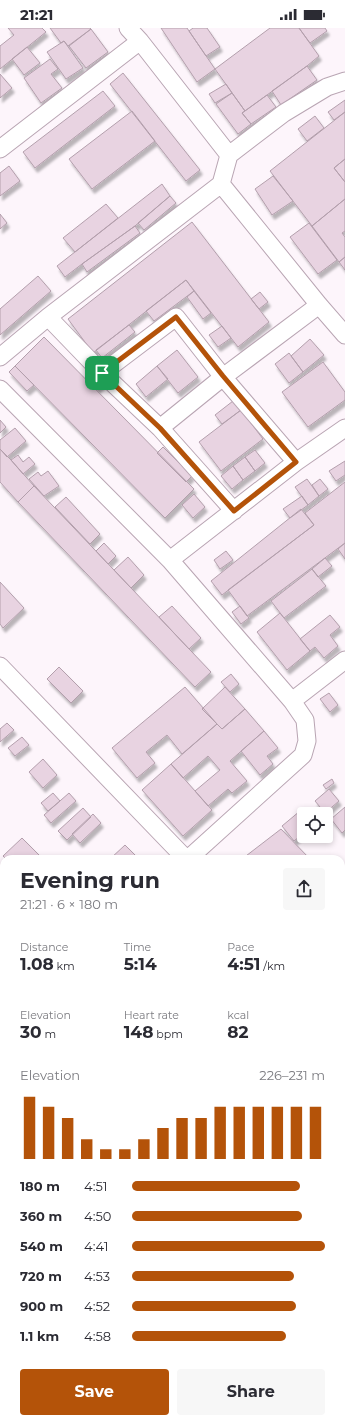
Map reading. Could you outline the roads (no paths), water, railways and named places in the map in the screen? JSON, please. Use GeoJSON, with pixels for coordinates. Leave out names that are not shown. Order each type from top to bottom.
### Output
{"type":"FeatureCollection","features":[{"type":"Feature","properties":{"kind":"street"},"geometry":{"type":"LineString","coordinates":[[128,28],[140,41],[229,155]]}},
{"type":"Feature","properties":{"kind":"street"},"geometry":{"type":"LineString","coordinates":[[0,149],[140,41]]}},
{"type":"Feature","properties":{"kind":"street"},"geometry":{"type":"LineString","coordinates":[[0,357],[48,317],[221,184],[229,155],[284,113],[327,87],[345,81]]}},
{"type":"Feature","properties":{"kind":"street"},"geometry":{"type":"LineString","coordinates":[[221,184],[345,335]]}},
{"type":"Feature","properties":{"kind":"street"},"geometry":{"type":"LineString","coordinates":[[160,428],[223,376],[319,305]]}},
{"type":"Feature","properties":{"kind":"street"},"geometry":{"type":"LineString","coordinates":[[48,317],[102,373],[160,428],[234,511]]}},
{"type":"Feature","properties":{"kind":"street"},"geometry":{"type":"LineString","coordinates":[[102,373],[176,317],[223,376],[296,462]]}},
{"type":"Feature","properties":{"kind":"street"},"geometry":{"type":"LineString","coordinates":[[0,389],[170,560],[292,701],[306,720],[306,741],[303,755],[191,855]]}},
{"type":"Feature","properties":{"kind":"street"},"geometry":{"type":"LineString","coordinates":[[170,560],[296,462],[345,428]]}},
{"type":"Feature","properties":{"kind":"street"},"geometry":{"type":"LineString","coordinates":[[292,701],[345,660]]}},
{"type":"Feature","properties":{"kind":"street"},"geometry":{"type":"LineString","coordinates":[[0,666],[183,855]]}}]}
